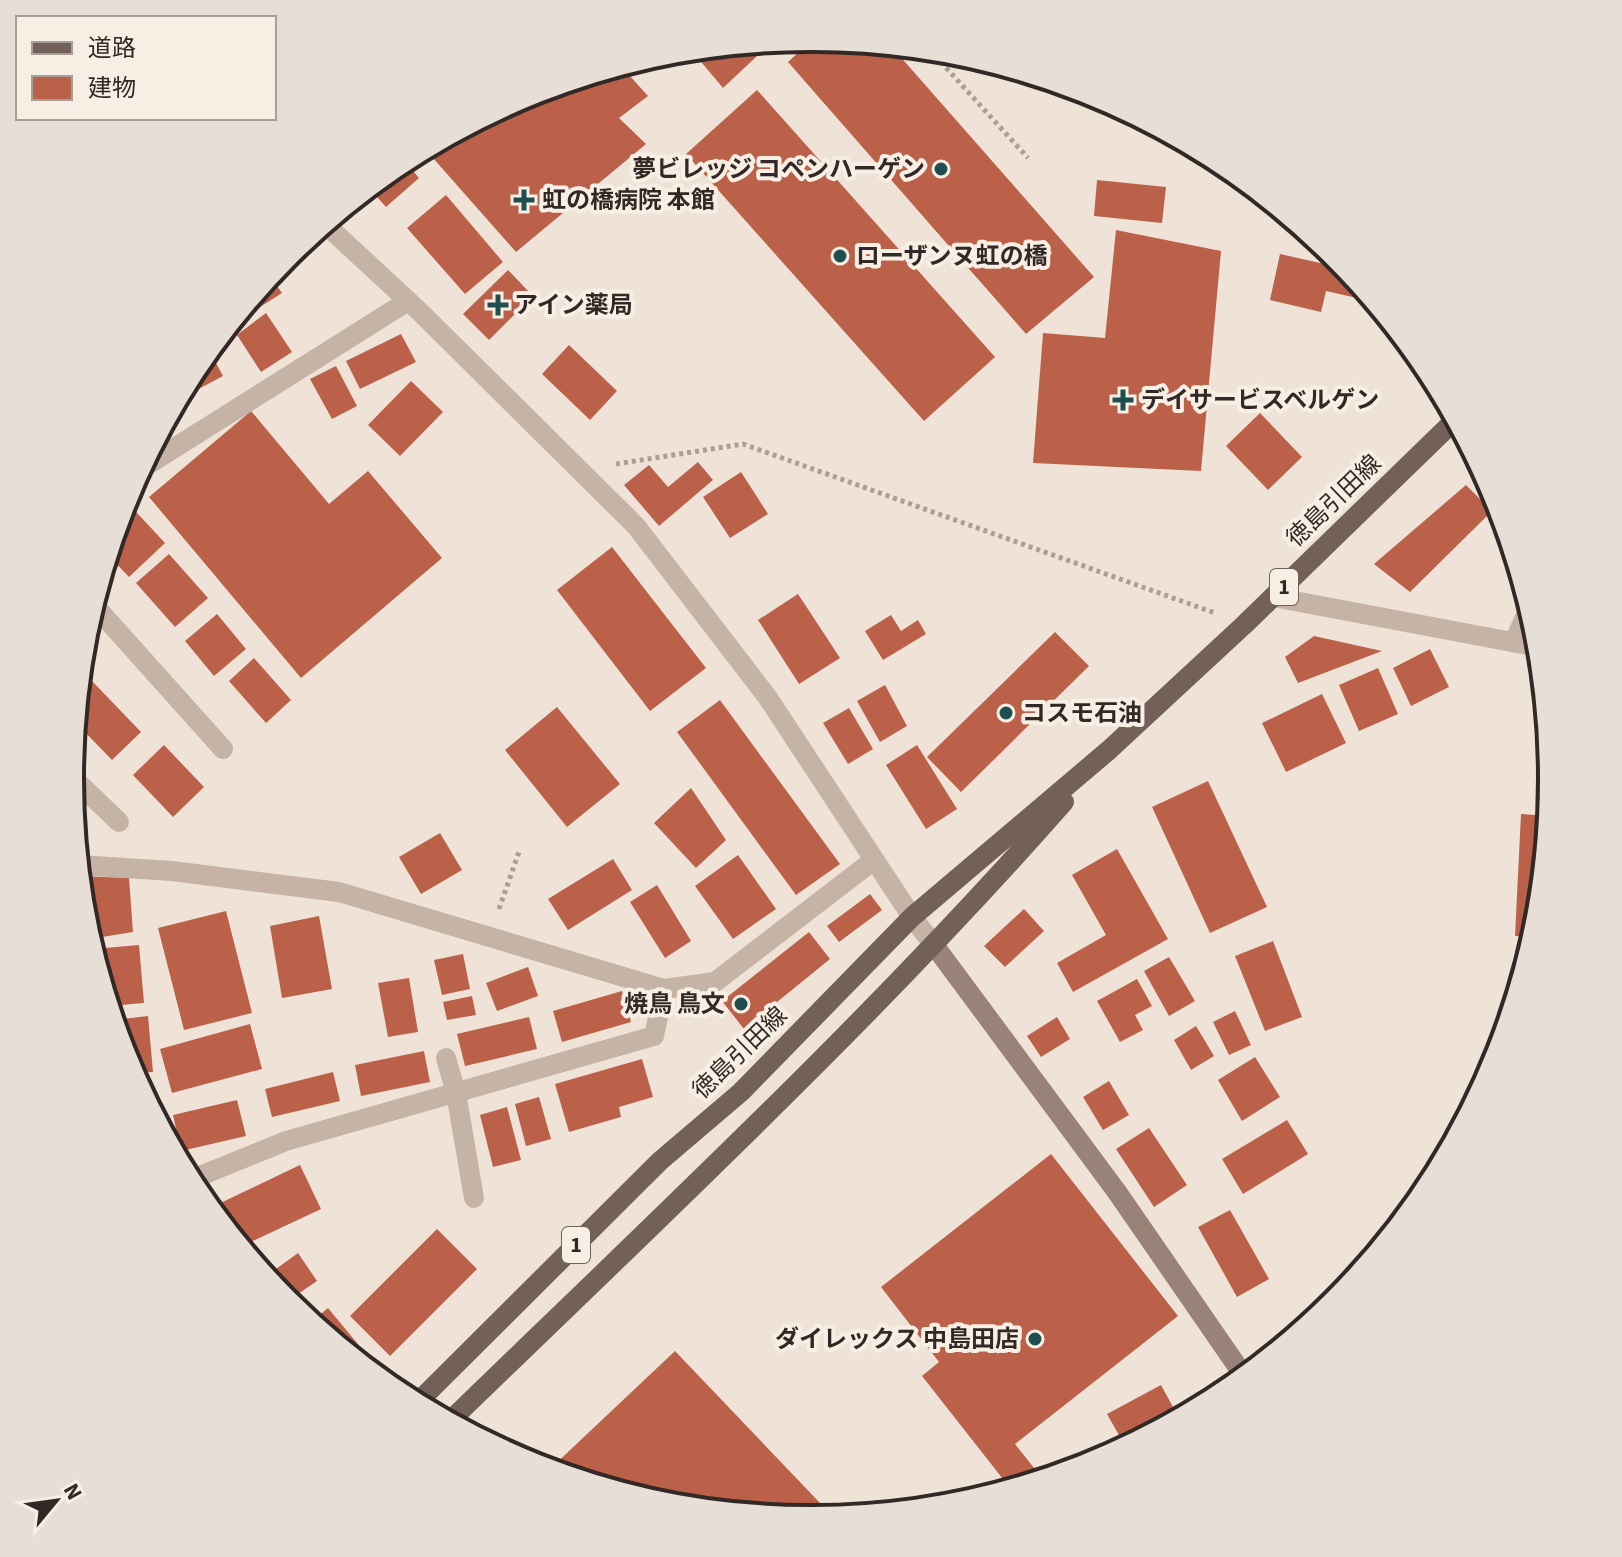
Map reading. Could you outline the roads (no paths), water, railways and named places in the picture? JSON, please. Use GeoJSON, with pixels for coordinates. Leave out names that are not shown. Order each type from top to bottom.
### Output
{"type":"FeatureCollection","features":[{"type":"Feature","properties":{"kind":"main road","name":"徳島引田線"},"geometry":{"type":"LineString","coordinates":[[426,1394],[660,1161],[741,1092],[912,917],[1109,750],[1245,624],[1447,428]]}},
{"type":"Feature","properties":{"kind":"main road","name":"徳島引田線"},"geometry":{"type":"LineString","coordinates":[[458,1413],[934,945],[1109,750]]}},
{"type":"Feature","properties":{"kind":"street"},"geometry":{"type":"LineString","coordinates":[[333,231],[636,526],[768,698],[912,917],[1117,1192],[1237,1366]]}},
{"type":"Feature","properties":{"kind":"street"},"geometry":{"type":"LineString","coordinates":[[159,458],[408,301]]}},
{"type":"Feature","properties":{"kind":"street"},"geometry":{"type":"LineString","coordinates":[[1273,597],[1525,644]]}},
{"type":"Feature","properties":{"kind":"street"},"geometry":{"type":"LineString","coordinates":[[103,615],[223,749]]}},
{"type":"Feature","properties":{"kind":"street"},"geometry":{"type":"LineString","coordinates":[[1514,642],[1521,625]]}},
{"type":"Feature","properties":{"kind":"street"},"geometry":{"type":"LineString","coordinates":[[84,789],[119,822]]}},
{"type":"Feature","properties":{"kind":"street"},"geometry":{"type":"LineString","coordinates":[[90,866],[172,871],[339,892],[664,989],[715,982],[874,860]]}},
{"type":"Feature","properties":{"kind":"street"},"geometry":{"type":"LineString","coordinates":[[203,1175],[286,1141],[654,1036],[664,989]]}},
{"type":"Feature","properties":{"kind":"street"},"geometry":{"type":"LineString","coordinates":[[446,1058],[456,1093],[474,1198]]}},
{"type":"Feature","properties":{"kind":"place","name":"夢ビレッジ コペンハーゲン"},"geometry":{"type":"Point","coordinates":[941,169]}},
{"type":"Feature","properties":{"kind":"place","name":"虹の橋病院 本館"},"geometry":{"type":"Point","coordinates":[524,200]}},
{"type":"Feature","properties":{"kind":"place","name":"ローザンヌ虹の橋"},"geometry":{"type":"Point","coordinates":[840,256]}},
{"type":"Feature","properties":{"kind":"place","name":"アイン薬局"},"geometry":{"type":"Point","coordinates":[498,305]}},
{"type":"Feature","properties":{"kind":"place","name":"デイサービスベルゲン"},"geometry":{"type":"Point","coordinates":[1123,400]}},
{"type":"Feature","properties":{"kind":"place","name":"コスモ石油"},"geometry":{"type":"Point","coordinates":[1006,713]}},
{"type":"Feature","properties":{"kind":"place","name":"焼鳥 鳥文"},"geometry":{"type":"Point","coordinates":[741,1004]}},
{"type":"Feature","properties":{"kind":"place","name":"ダイレックス 中島田店"},"geometry":{"type":"Point","coordinates":[1035,1339]}}]}
